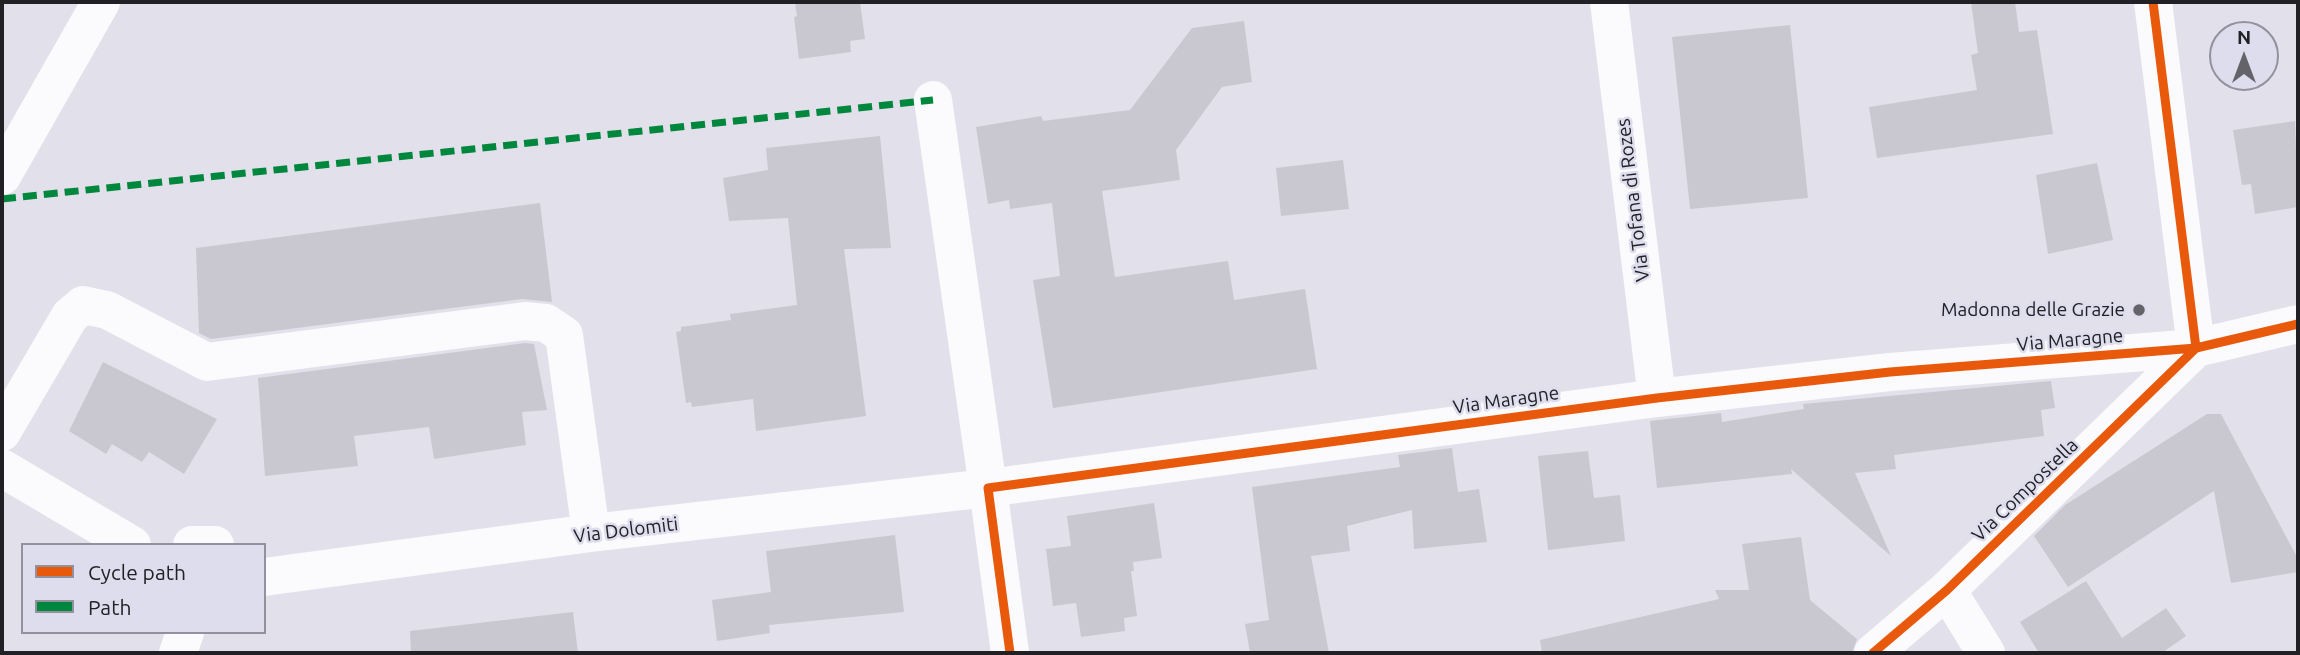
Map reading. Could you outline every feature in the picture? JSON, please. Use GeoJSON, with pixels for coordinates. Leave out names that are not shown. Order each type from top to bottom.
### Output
{"type":"FeatureCollection","features":[{"type":"Feature","properties":{"kind":"street"},"geometry":{"type":"LineString","coordinates":[[2,176],[102,2]]}},
{"type":"Feature","properties":{"kind":"street","name":"Via Tofana di Rozes"},"geometry":{"type":"LineString","coordinates":[[1609,2],[1657,398]]}},
{"type":"Feature","properties":{"kind":"street"},"geometry":{"type":"LineString","coordinates":[[2152,2],[2196,348]]}},
{"type":"Feature","properties":{"kind":"street"},"geometry":{"type":"LineString","coordinates":[[933,100],[1010,653]]}},
{"type":"Feature","properties":{"kind":"street"},"geometry":{"type":"LineString","coordinates":[[2,432],[70,316],[83,305],[107,310],[207,362],[525,321],[546,323],[564,335],[591,533]]}},
{"type":"Feature","properties":{"kind":"street","name":"Via Maragne"},"geometry":{"type":"LineString","coordinates":[[988,488],[1657,398],[1890,372],[2196,348],[2298,324]]}},
{"type":"Feature","properties":{"kind":"street","name":"Via Compostella"},"geometry":{"type":"LineString","coordinates":[[1872,653],[1947,590],[2196,348]]}},
{"type":"Feature","properties":{"kind":"street"},"geometry":{"type":"LineString","coordinates":[[2,468],[128,543]]}},
{"type":"Feature","properties":{"kind":"street","name":"Via Dolomiti"},"geometry":{"type":"LineString","coordinates":[[266,577],[591,533],[988,488]]}},
{"type":"Feature","properties":{"kind":"street"},"geometry":{"type":"LineString","coordinates":[[1947,590],[1986,653]]}},
{"type":"Feature","properties":{"kind":"street"},"geometry":{"type":"LineString","coordinates":[[178,653],[184,634]]}},
{"type":"Feature","properties":{"kind":"building"},"geometry":{"type":"Polygon","coordinates":[[[795,2],[860,2],[865,39],[850,41],[851,52],[799,59],[795,2]]]}},
{"type":"Feature","properties":{"kind":"building"},"geometry":{"type":"Polygon","coordinates":[[[1971,2],[2015,2],[2019,32],[2037,30],[2053,134],[1877,158],[1869,107],[1977,90],[1971,55],[1978,53],[1971,2]]]}},
{"type":"Feature","properties":{"kind":"building"},"geometry":{"type":"Polygon","coordinates":[[[1244,21],[1252,82],[1222,87],[1176,150],[1180,180],[1102,191],[1115,277],[1228,261],[1234,300],[1305,289],[1317,369],[1053,408],[1033,280],[1060,276],[1052,203],[1010,209],[1009,200],[988,204],[976,127],[1041,116],[1043,121],[1130,110],[1192,28],[1244,21]]]}},
{"type":"Feature","properties":{"kind":"building"},"geometry":{"type":"Polygon","coordinates":[[[1790,25],[1808,198],[1690,209],[1672,37],[1790,25]]]}},
{"type":"Feature","properties":{"kind":"building"},"geometry":{"type":"Polygon","coordinates":[[[2295,121],[2298,207],[2255,214],[2251,184],[2242,185],[2233,130],[2295,121]]]}},
{"type":"Feature","properties":{"kind":"building"},"geometry":{"type":"Polygon","coordinates":[[[880,136],[891,248],[844,249],[866,416],[756,431],[753,399],[692,407],[691,402],[686,403],[676,332],[681,331],[681,327],[731,320],[730,314],[797,305],[788,218],[729,221],[723,178],[768,170],[766,148],[880,136]]]}},
{"type":"Feature","properties":{"kind":"building"},"geometry":{"type":"Polygon","coordinates":[[[1343,160],[1349,209],[1281,216],[1276,168],[1343,160]]]}},
{"type":"Feature","properties":{"kind":"building"},"geometry":{"type":"Polygon","coordinates":[[[2097,163],[2113,240],[2048,254],[2036,175],[2097,163]]]}},
{"type":"Feature","properties":{"kind":"building"},"geometry":{"type":"Polygon","coordinates":[[[540,203],[552,302],[522,299],[211,339],[199,333],[196,248],[540,203]]]}},
{"type":"Feature","properties":{"kind":"building"},"geometry":{"type":"Polygon","coordinates":[[[534,344],[547,410],[522,412],[526,445],[434,459],[429,427],[354,436],[358,466],[265,476],[258,378],[534,344]]]}},
{"type":"Feature","properties":{"kind":"building"},"geometry":{"type":"Polygon","coordinates":[[[103,362],[217,419],[184,474],[149,452],[142,462],[112,444],[106,454],[69,431],[103,362]]]}},
{"type":"Feature","properties":{"kind":"building"},"geometry":{"type":"Polygon","coordinates":[[[2051,381],[2055,408],[2041,410],[2044,436],[1894,455],[1896,469],[1855,473],[1891,556],[1791,469],[1792,474],[1657,488],[1650,421],[1721,413],[1722,422],[1804,409],[1803,404],[2051,381]]]}},
{"type":"Feature","properties":{"kind":"building"},"geometry":{"type":"Polygon","coordinates":[[[2207,414],[2221,414],[2298,559],[2298,572],[2231,583],[2214,491],[2068,587],[2034,536],[2065,505],[2207,414]]]}},
{"type":"Feature","properties":{"kind":"building"},"geometry":{"type":"Polygon","coordinates":[[[1452,448],[1458,492],[1479,489],[1487,542],[1414,549],[1412,510],[1347,526],[1350,551],[1311,556],[1329,653],[1250,653],[1245,624],[1269,620],[1252,487],[1400,467],[1398,455],[1452,448]]]}},
{"type":"Feature","properties":{"kind":"building"},"geometry":{"type":"Polygon","coordinates":[[[1588,451],[1594,498],[1620,495],[1625,541],[1548,550],[1538,456],[1588,451]]]}},
{"type":"Feature","properties":{"kind":"building"},"geometry":{"type":"Polygon","coordinates":[[[1154,503],[1162,558],[1133,562],[1134,571],[1131,571],[1137,616],[1124,618],[1125,631],[1081,637],[1076,603],[1053,606],[1046,549],[1071,546],[1067,516],[1154,503]]]}},
{"type":"Feature","properties":{"kind":"building"},"geometry":{"type":"Polygon","coordinates":[[[895,535],[904,612],[769,625],[770,633],[717,641],[712,600],[771,592],[766,551],[895,535]]]}},
{"type":"Feature","properties":{"kind":"building"},"geometry":{"type":"Polygon","coordinates":[[[1801,537],[1810,600],[1857,639],[1852,653],[1542,653],[1540,640],[1719,599],[1715,590],[1749,590],[1742,544],[1801,537]]]}},
{"type":"Feature","properties":{"kind":"building"},"geometry":{"type":"Polygon","coordinates":[[[2086,581],[2122,638],[2166,608],[2186,636],[2162,653],[2039,653],[2020,622],[2086,581]]]}},
{"type":"Feature","properties":{"kind":"building"},"geometry":{"type":"Polygon","coordinates":[[[573,612],[578,653],[411,653],[410,631],[573,612]]]}},
{"type":"Feature","properties":{"kind":"marked path"},"geometry":{"type":"LineString","coordinates":[[2,199],[933,100]]}},
{"type":"Feature","properties":{"kind":"cycle path"},"geometry":{"type":"LineString","coordinates":[[1010,653],[988,488],[1657,398],[1890,372],[2196,348],[2153,2]]}},
{"type":"Feature","properties":{"kind":"cycle path"},"geometry":{"type":"LineString","coordinates":[[1873,653],[1947,590],[2196,348],[2298,324]]}},
{"type":"Feature","properties":{"kind":"place","name":"Madonna delle Grazie"},"geometry":{"type":"Point","coordinates":[2139,310]}}]}
